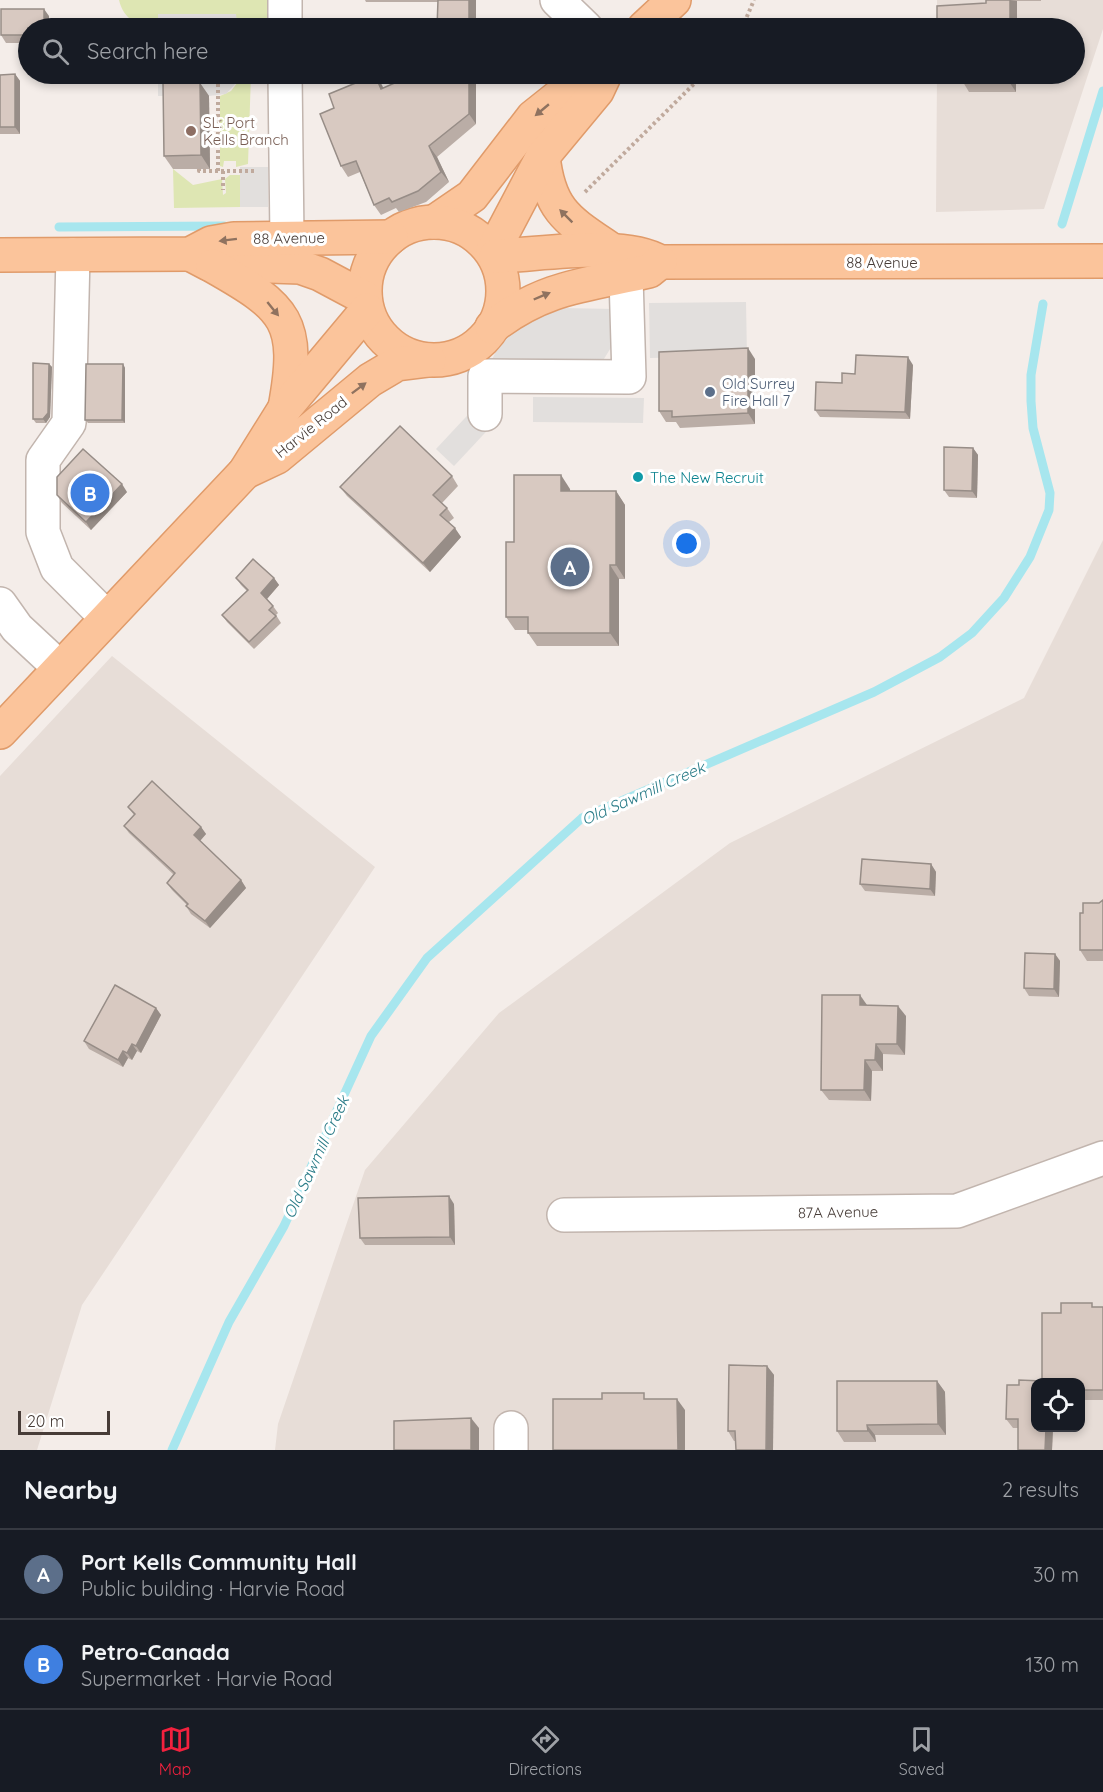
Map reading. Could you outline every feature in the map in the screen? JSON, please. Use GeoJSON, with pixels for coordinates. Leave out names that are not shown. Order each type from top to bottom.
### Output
{"type":"FeatureCollection","features":[{"type":"Feature","properties":{"kind":"main road"},"geometry":{"type":"LineString","coordinates":[[655,18],[674,0]]}},
{"type":"Feature","properties":{"kind":"main road"},"geometry":{"type":"LineString","coordinates":[[434,222],[472,195],[533,117],[574,84]]}},
{"type":"Feature","properties":{"kind":"main road"},"geometry":{"type":"LineString","coordinates":[[494,254],[543,156],[600,84]]}},
{"type":"Feature","properties":{"kind":"main road"},"geometry":{"type":"LineString","coordinates":[[543,156],[549,189],[561,213],[619,264]]}},
{"type":"Feature","properties":{"kind":"main road"},"geometry":{"type":"LineString","coordinates":[[434,222],[454,225],[472,234],[494,254],[502,280],[502,296],[492,327],[481,341],[466,352],[448,358],[429,360],[409,356],[390,345],[376,330],[366,304],[365,281],[370,264],[379,249],[391,237],[412,226],[434,222]]}},
{"type":"Feature","properties":{"kind":"main road","name":"88 Avenue"},"geometry":{"type":"LineString","coordinates":[[199,259],[211,243],[234,239],[391,237]]}},
{"type":"Feature","properties":{"kind":"main road","name":"88 Avenue"},"geometry":{"type":"LineString","coordinates":[[494,254],[619,264]]}},
{"type":"Feature","properties":{"kind":"main road","name":"88 Avenue"},"geometry":{"type":"LineString","coordinates":[[492,327],[520,306],[547,293],[647,254],[660,262],[1103,261]]}},
{"type":"Feature","properties":{"kind":"main road","name":"88 Avenue"},"geometry":{"type":"LineString","coordinates":[[0,255],[199,259],[300,267],[320,273],[366,304]]}},
{"type":"Feature","properties":{"kind":"main road"},"geometry":{"type":"LineString","coordinates":[[199,259],[260,293],[289,332],[293,364],[285,408]]}},
{"type":"Feature","properties":{"kind":"main road","name":"Harvie Road"},"geometry":{"type":"LineString","coordinates":[[245,472],[285,408],[366,304]]}},
{"type":"Feature","properties":{"kind":"main road","name":"Harvie Road"},"geometry":{"type":"LineString","coordinates":[[245,472],[277,457],[370,380],[397,364],[429,360]]}},
{"type":"Feature","properties":{"kind":"main road"},"geometry":{"type":"LineString","coordinates":[[0,732],[245,472]]}},
{"type":"Feature","properties":{"kind":"street"},"geometry":{"type":"LineString","coordinates":[[285,0],[285,18]]}},
{"type":"Feature","properties":{"kind":"street"},"geometry":{"type":"LineString","coordinates":[[557,0],[576,18]]}},
{"type":"Feature","properties":{"kind":"street"},"geometry":{"type":"LineString","coordinates":[[285,84],[287,238]]}},
{"type":"Feature","properties":{"kind":"street"},"geometry":{"type":"LineString","coordinates":[[73,255],[69,423],[43,460],[43,532],[57,568],[107,618]]}},
{"type":"Feature","properties":{"kind":"street"},"geometry":{"type":"LineString","coordinates":[[485,414],[485,376],[629,377],[619,264]]}},
{"type":"Feature","properties":{"kind":"street"},"geometry":{"type":"LineString","coordinates":[[0,604],[17,628],[60,668]]}},
{"type":"Feature","properties":{"kind":"street","name":"87A Avenue"},"geometry":{"type":"LineString","coordinates":[[564,1215],[957,1211],[1103,1158]]}},
{"type":"Feature","properties":{"kind":"path"},"geometry":{"type":"LineString","coordinates":[[746,18],[754,0]]}},
{"type":"Feature","properties":{"kind":"path"},"geometry":{"type":"LineString","coordinates":[[218,84],[220,171],[223,190]]}},
{"type":"Feature","properties":{"kind":"path"},"geometry":{"type":"LineString","coordinates":[[578,199],[694,84]]}},
{"type":"Feature","properties":{"kind":"path"},"geometry":{"type":"LineString","coordinates":[[199,169],[199,171],[237,171]]}},
{"type":"Feature","properties":{"kind":"shaded area"},"geometry":{"type":"Polygon","coordinates":[[[937,0],[1103,0],[1103,29],[1085,84],[1085,18],[937,18],[937,0]]]}},
{"type":"Feature","properties":{"kind":"shaded area"},"geometry":{"type":"Polygon","coordinates":[[[158,14],[236,14],[237,18],[158,18],[158,14]]]}},
{"type":"Feature","properties":{"kind":"shaded area"},"geometry":{"type":"Polygon","coordinates":[[[158,84],[235,84],[226,94],[158,96],[158,84]]]}},
{"type":"Feature","properties":{"kind":"shaded area"},"geometry":{"type":"Polygon","coordinates":[[[937,84],[1085,84],[1044,209],[936,212],[937,84]]]}},
{"type":"Feature","properties":{"kind":"shaded area"},"geometry":{"type":"Polygon","coordinates":[[[240,167],[268,167],[268,207],[240,207],[240,167]]]}},
{"type":"Feature","properties":{"kind":"shaded area"},"geometry":{"type":"Polygon","coordinates":[[[746,302],[747,356],[650,358],[649,303],[746,302]]]}},
{"type":"Feature","properties":{"kind":"shaded area"},"geometry":{"type":"Polygon","coordinates":[[[503,307],[615,309],[615,341],[599,367],[489,365],[503,338],[503,307]]]}},
{"type":"Feature","properties":{"kind":"shaded area"},"geometry":{"type":"Polygon","coordinates":[[[533,397],[644,398],[643,423],[533,422],[533,397]]]}},
{"type":"Feature","properties":{"kind":"shaded area"},"geometry":{"type":"Polygon","coordinates":[[[479,403],[498,419],[454,466],[436,449],[479,403]]]}},
{"type":"Feature","properties":{"kind":"shaded area"},"geometry":{"type":"Polygon","coordinates":[[[1103,540],[1103,1450],[275,1450],[278,1424],[365,1170],[499,1013],[730,843],[1024,698],[1103,540]]]}},
{"type":"Feature","properties":{"kind":"shaded area"},"geometry":{"type":"Polygon","coordinates":[[[112,656],[375,867],[82,1305],[37,1450],[0,1450],[0,776],[112,656]]]}},
{"type":"Feature","properties":{"kind":"green space"},"geometry":{"type":"Polygon","coordinates":[[[119,0],[268,0],[268,18],[236,18],[235,14],[158,15],[158,18],[130,18],[121,7],[119,0]]]}},
{"type":"Feature","properties":{"kind":"green space"},"geometry":{"type":"Polygon","coordinates":[[[236,84],[251,84],[248,164],[236,167],[236,161],[224,161],[223,167],[220,166],[220,96],[231,91],[236,84]]]}},
{"type":"Feature","properties":{"kind":"green space"},"geometry":{"type":"Polygon","coordinates":[[[173,169],[193,185],[222,179],[223,195],[226,193],[225,179],[230,175],[240,175],[240,207],[174,208],[173,169]]]}},
{"type":"Feature","properties":{"kind":"building"},"geometry":{"type":"Polygon","coordinates":[[[438,0],[469,0],[469,18],[437,18],[438,0]]]}},
{"type":"Feature","properties":{"kind":"building"},"geometry":{"type":"Polygon","coordinates":[[[986,0],[1010,0],[1010,18],[937,18],[937,6],[986,3],[986,0]]]}},
{"type":"Feature","properties":{"kind":"building"},"geometry":{"type":"Polygon","coordinates":[[[1,9],[44,9],[44,18],[18,18],[18,35],[1,35],[1,9]]]}},
{"type":"Feature","properties":{"kind":"building"},"geometry":{"type":"Polygon","coordinates":[[[15,74],[15,127],[0,127],[0,75],[15,74]]]}},
{"type":"Feature","properties":{"kind":"building","name":"SL: Port Kells Branch"},"geometry":{"type":"Polygon","coordinates":[[[163,84],[200,84],[201,155],[164,156],[163,84]]]}},
{"type":"Feature","properties":{"kind":"building"},"geometry":{"type":"Polygon","coordinates":[[[353,84],[379,84],[381,89],[392,84],[469,84],[469,114],[429,146],[441,172],[418,191],[392,202],[389,198],[374,205],[356,161],[341,166],[320,114],[334,108],[329,94],[353,84]]]}},
{"type":"Feature","properties":{"kind":"building","name":"Old Surrey Fire Hall 7"},"geometry":{"type":"Polygon","coordinates":[[[748,348],[748,413],[672,417],[672,411],[659,411],[659,352],[748,348]]]}},
{"type":"Feature","properties":{"kind":"building"},"geometry":{"type":"Polygon","coordinates":[[[856,355],[908,357],[905,412],[815,410],[816,382],[842,383],[842,373],[855,374],[856,355]]]}},
{"type":"Feature","properties":{"kind":"building"},"geometry":{"type":"Polygon","coordinates":[[[33,363],[49,364],[48,413],[43,419],[33,419],[33,363]]]}},
{"type":"Feature","properties":{"kind":"building"},"geometry":{"type":"Polygon","coordinates":[[[86,364],[123,364],[122,420],[85,420],[86,364]]]}},
{"type":"Feature","properties":{"kind":"building"},"geometry":{"type":"Polygon","coordinates":[[[400,426],[452,476],[433,495],[447,508],[440,515],[455,528],[423,563],[340,487],[400,426]]]}},
{"type":"Feature","properties":{"kind":"building"},"geometry":{"type":"Polygon","coordinates":[[[944,447],[973,448],[972,491],[944,490],[944,447]]]}},
{"type":"Feature","properties":{"kind":"building"},"geometry":{"type":"Polygon","coordinates":[[[83,449],[122,484],[86,522],[57,495],[57,477],[83,449]]]}},
{"type":"Feature","properties":{"kind":"building"},"geometry":{"type":"Polygon","coordinates":[[[514,475],[561,475],[561,491],[616,491],[616,565],[610,565],[610,633],[528,633],[528,617],[506,617],[506,542],[514,542],[514,475]]]}},
{"type":"Feature","properties":{"kind":"building"},"geometry":{"type":"Polygon","coordinates":[[[253,559],[274,578],[261,593],[273,606],[269,610],[276,616],[249,642],[222,615],[248,590],[236,578],[253,559]]]}},
{"type":"Feature","properties":{"kind":"building"},"geometry":{"type":"Polygon","coordinates":[[[152,781],[201,827],[194,835],[241,880],[205,921],[186,906],[188,904],[167,883],[175,873],[124,826],[135,814],[128,807],[152,781]]]}},
{"type":"Feature","properties":{"kind":"building"},"geometry":{"type":"Polygon","coordinates":[[[862,859],[931,864],[930,889],[860,884],[862,859]]]}},
{"type":"Feature","properties":{"kind":"building"},"geometry":{"type":"Polygon","coordinates":[[[1103,900],[1103,950],[1080,950],[1080,913],[1083,913],[1083,903],[1099,903],[1103,900]]]}},
{"type":"Feature","properties":{"kind":"building"},"geometry":{"type":"Polygon","coordinates":[[[1025,953],[1055,954],[1054,989],[1024,988],[1025,953]]]}},
{"type":"Feature","properties":{"kind":"building"},"geometry":{"type":"Polygon","coordinates":[[[115,985],[156,1008],[136,1046],[132,1044],[127,1053],[123,1051],[118,1060],[84,1041],[115,985]]]}},
{"type":"Feature","properties":{"kind":"building"},"geometry":{"type":"Polygon","coordinates":[[[822,995],[860,995],[860,1005],[898,1006],[897,1044],[876,1044],[875,1060],[865,1060],[864,1090],[821,1090],[822,995]]]}},
{"type":"Feature","properties":{"kind":"building"},"geometry":{"type":"Polygon","coordinates":[[[449,1196],[450,1237],[360,1238],[358,1198],[449,1196]]]}},
{"type":"Feature","properties":{"kind":"building"},"geometry":{"type":"Polygon","coordinates":[[[1061,1303],[1092,1303],[1092,1307],[1103,1307],[1103,1390],[1085,1390],[1085,1378],[1042,1378],[1042,1313],[1061,1313],[1061,1303]]]}},
{"type":"Feature","properties":{"kind":"building"},"geometry":{"type":"Polygon","coordinates":[[[729,1365],[767,1366],[766,1450],[736,1450],[735,1431],[728,1431],[729,1365]]]}},
{"type":"Feature","properties":{"kind":"building"},"geometry":{"type":"Polygon","coordinates":[[[1019,1380],[1031,1381],[1031,1432],[1046,1432],[1045,1450],[1018,1450],[1018,1419],[1006,1419],[1007,1385],[1019,1385],[1019,1380]]]}},
{"type":"Feature","properties":{"kind":"building"},"geometry":{"type":"Polygon","coordinates":[[[837,1381],[937,1381],[938,1424],[867,1425],[868,1431],[837,1431],[837,1381]]]}},
{"type":"Feature","properties":{"kind":"building"},"geometry":{"type":"Polygon","coordinates":[[[602,1393],[644,1393],[644,1399],[677,1399],[678,1450],[553,1450],[553,1399],[602,1399],[602,1393]]]}},
{"type":"Feature","properties":{"kind":"building"},"geometry":{"type":"Polygon","coordinates":[[[471,1418],[471,1450],[394,1450],[394,1421],[471,1418]]]}},
{"type":"Feature","properties":{"kind":"waterway","name":"Old Sawmill Creek"},"geometry":{"type":"LineString","coordinates":[[1062,224],[1103,91]]}},
{"type":"Feature","properties":{"kind":"waterway"},"geometry":{"type":"LineString","coordinates":[[59,227],[224,226]]}},
{"type":"Feature","properties":{"kind":"waterway","name":"Old Sawmill Creek"},"geometry":{"type":"LineString","coordinates":[[172,1450],[229,1322],[284,1226],[371,1036],[427,958],[582,818],[874,692],[940,657],[972,633],[1004,598],[1030,557],[1049,510],[1050,493],[1033,428],[1031,401],[1031,375],[1043,304]]}},
{"type":"Feature","properties":{"kind":"place","name":"SL: Port Kells Branch"},"geometry":{"type":"Point","coordinates":[191,131]}},
{"type":"Feature","properties":{"kind":"place","name":"Old Surrey Fire Hall 7"},"geometry":{"type":"Point","coordinates":[710,392]}},
{"type":"Feature","properties":{"kind":"place","name":"The New Recruit"},"geometry":{"type":"Point","coordinates":[638,477]}},
{"type":"Feature","properties":{"kind":"place","name":"Petro-Canada"},"geometry":{"type":"Point","coordinates":[90,493]}},
{"type":"Feature","properties":{"kind":"place","name":"Port Kells Community Hall"},"geometry":{"type":"Point","coordinates":[570,567]}}]}
